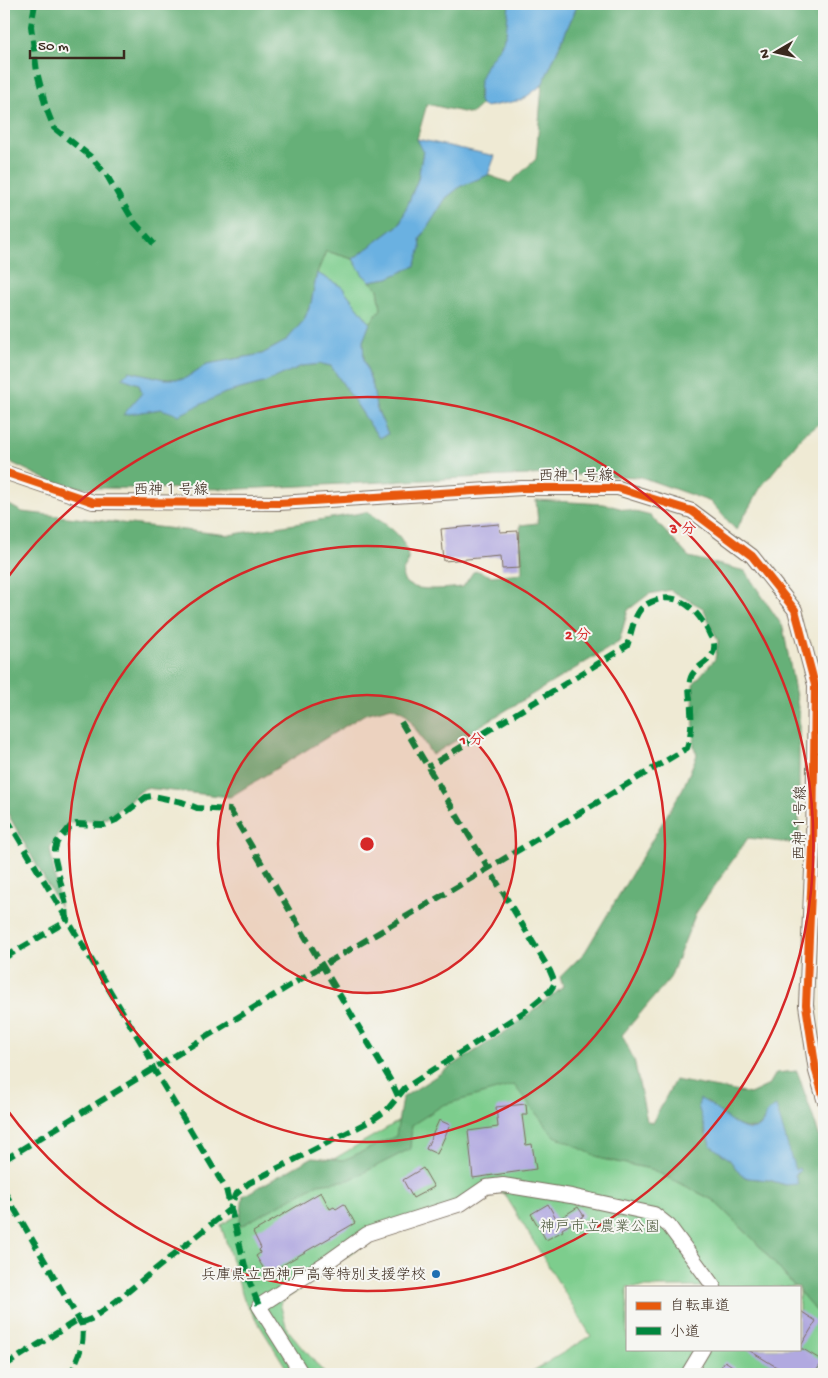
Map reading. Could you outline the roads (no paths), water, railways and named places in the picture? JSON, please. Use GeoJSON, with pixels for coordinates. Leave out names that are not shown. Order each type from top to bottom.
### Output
{"type":"FeatureCollection","features":[{"type":"Feature","properties":{"kind":"street","name":"西神１号線"},"geometry":{"type":"LineString","coordinates":[[4,472],[93,502],[279,503],[522,488],[618,488],[692,512],[752,556],[795,610],[815,685],[813,847],[806,1005],[816,1071],[824,1099]]}},
{"type":"Feature","properties":{"kind":"street"},"geometry":{"type":"LineString","coordinates":[[302,1374],[259,1306],[367,1234],[461,1204],[486,1187],[503,1185],[571,1196],[654,1214],[669,1226],[713,1286]]}},
{"type":"Feature","properties":{"kind":"street"},"geometry":{"type":"LineString","coordinates":[[688,1374],[703,1350]]}},
{"type":"Feature","properties":{"kind":"water"},"geometry":{"type":"Polygon","coordinates":[[[509,4],[578,4],[542,85],[522,100],[485,107],[479,101],[480,79],[486,66],[501,45],[506,33],[509,4]]]}},
{"type":"Feature","properties":{"kind":"water"},"geometry":{"type":"Polygon","coordinates":[[[417,139],[495,156],[488,175],[461,186],[446,198],[420,239],[421,248],[415,266],[388,278],[370,281],[363,275],[353,259],[400,224],[418,179],[423,151],[417,139]]]}},
{"type":"Feature","properties":{"kind":"water"},"geometry":{"type":"Polygon","coordinates":[[[317,273],[342,287],[370,323],[363,341],[364,360],[373,387],[376,407],[388,434],[379,438],[331,366],[322,364],[302,366],[263,383],[225,393],[179,415],[161,409],[123,415],[142,393],[139,384],[122,378],[129,371],[165,379],[184,379],[207,364],[262,354],[286,341],[304,320],[311,303],[317,273]]]}},
{"type":"Feature","properties":{"kind":"water"},"geometry":{"type":"Polygon","coordinates":[[[700,1099],[737,1125],[752,1129],[759,1127],[768,1112],[776,1106],[795,1170],[799,1168],[800,1171],[795,1175],[798,1184],[786,1185],[741,1175],[729,1159],[710,1145],[698,1106],[700,1099]]]}},
{"type":"Feature","properties":{"kind":"place","name":"兵庫県立西神戸高等特別支援学校"},"geometry":{"type":"Point","coordinates":[436,1274]}},
{"type":"Feature","properties":{"kind":"park label","name":"神戸市立農業公園"},"geometry":{"type":"Point","coordinates":[600,1226]}}]}
